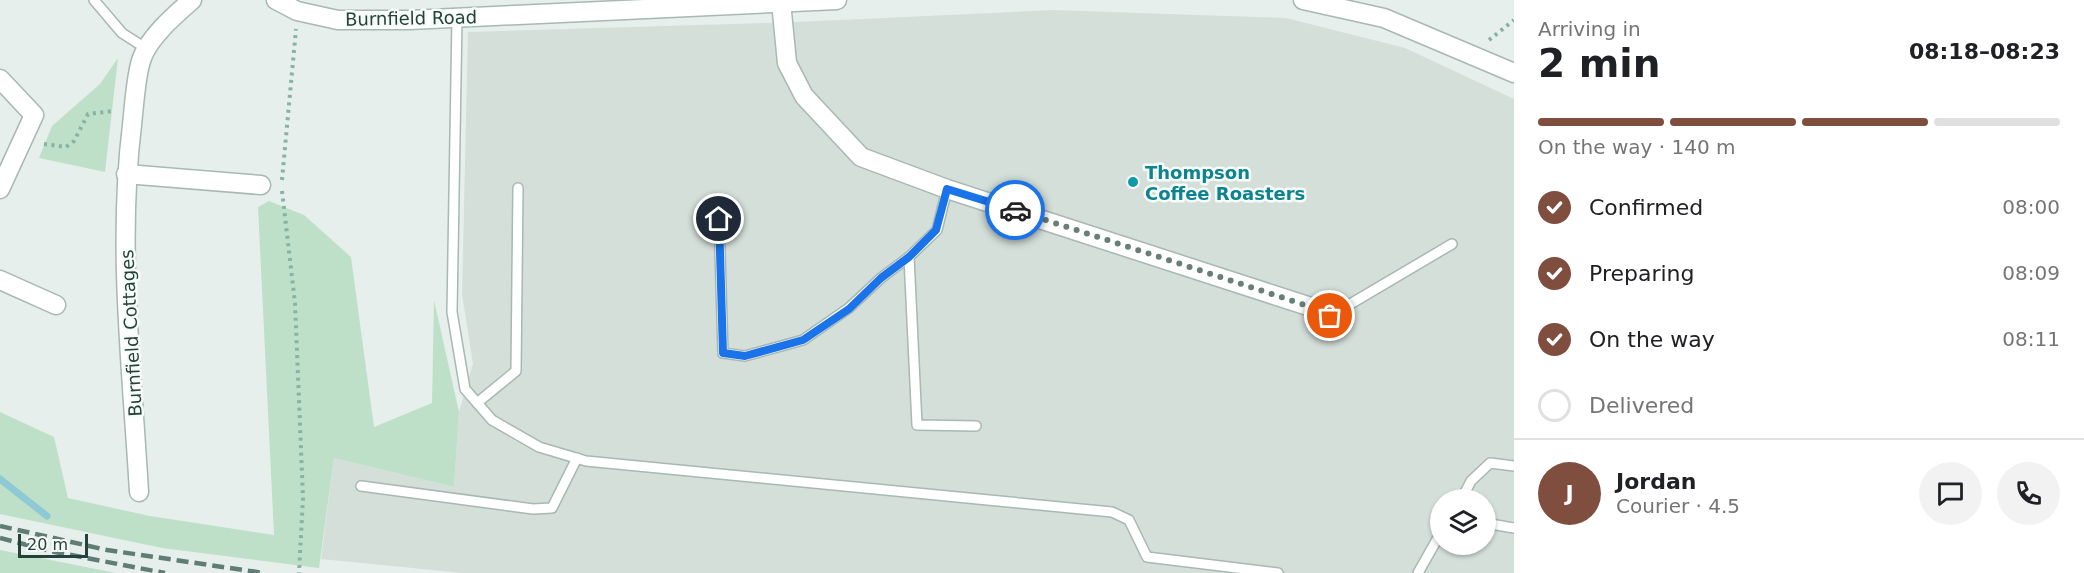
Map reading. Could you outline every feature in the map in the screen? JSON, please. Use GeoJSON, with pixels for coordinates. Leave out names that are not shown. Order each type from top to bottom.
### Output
{"type":"FeatureCollection","features":[{"type":"Feature","properties":{"kind":"street","name":"Burnfield Cottages"},"geometry":{"type":"LineString","coordinates":[[139,492],[127,282],[126,174],[142,57],[164,27],[192,0]]}},
{"type":"Feature","properties":{"kind":"street","name":"Burnfield Road"},"geometry":{"type":"LineString","coordinates":[[276,0],[297,11],[338,20],[458,18],[837,0]]}},
{"type":"Feature","properties":{"kind":"street"},"geometry":{"type":"LineString","coordinates":[[1302,0],[1384,18],[1472,53],[1514,73]]}},
{"type":"Feature","properties":{"kind":"street"},"geometry":{"type":"LineString","coordinates":[[781,2],[787,63],[804,96],[861,157],[947,189],[1311,307]]}},
{"type":"Feature","properties":{"kind":"street"},"geometry":{"type":"LineString","coordinates":[[0,79],[34,115],[0,189]]}},
{"type":"Feature","properties":{"kind":"street"},"geometry":{"type":"LineString","coordinates":[[126,174],[261,185]]}},
{"type":"Feature","properties":{"kind":"street"},"geometry":{"type":"LineString","coordinates":[[0,280],[56,305]]}},
{"type":"Feature","properties":{"kind":"lane"},"geometry":{"type":"LineString","coordinates":[[96,1],[122,33],[147,49]]}},
{"type":"Feature","properties":{"kind":"lane"},"geometry":{"type":"LineString","coordinates":[[458,18],[452,312],[465,389],[492,420],[539,447],[598,462],[1112,512],[1129,520],[1148,557],[1278,573]]}},
{"type":"Feature","properties":{"kind":"lane"},"geometry":{"type":"LineString","coordinates":[[477,403],[516,371],[518,188]]}},
{"type":"Feature","properties":{"kind":"lane"},"geometry":{"type":"LineString","coordinates":[[719,219],[723,353],[745,356],[803,340],[849,309],[881,278],[909,257],[936,230],[947,189]]}},
{"type":"Feature","properties":{"kind":"lane"},"geometry":{"type":"LineString","coordinates":[[1311,307],[1330,316],[1452,244]]}},
{"type":"Feature","properties":{"kind":"lane"},"geometry":{"type":"LineString","coordinates":[[909,257],[917,425],[976,426]]}},
{"type":"Feature","properties":{"kind":"lane"},"geometry":{"type":"LineString","coordinates":[[361,486],[533,509],[552,508],[577,458]]}},
{"type":"Feature","properties":{"kind":"lane"},"geometry":{"type":"LineString","coordinates":[[1467,489],[1490,463],[1514,466]]}},
{"type":"Feature","properties":{"kind":"lane"},"geometry":{"type":"LineString","coordinates":[[1496,524],[1514,528]]}},
{"type":"Feature","properties":{"kind":"lane"},"geometry":{"type":"LineString","coordinates":[[1418,573],[1430,552]]}},
{"type":"Feature","properties":{"kind":"path"},"geometry":{"type":"LineString","coordinates":[[297,11],[282,188],[295,303],[303,498],[299,573]]}},
{"type":"Feature","properties":{"kind":"path"},"geometry":{"type":"LineString","coordinates":[[1472,53],[1514,20]]}},
{"type":"Feature","properties":{"kind":"path"},"geometry":{"type":"LineString","coordinates":[[22,141],[66,147],[74,141],[88,114],[134,111]]}},
{"type":"Feature","properties":{"kind":"shaded area"},"geometry":{"type":"Polygon","coordinates":[[[1053,10],[1286,18],[1405,48],[1514,99],[1514,573],[463,573],[321,559],[334,458],[454,487],[459,412],[473,364],[462,294],[468,32],[797,22],[1053,10]]]}},
{"type":"Feature","properties":{"kind":"green space"},"geometry":{"type":"Polygon","coordinates":[[[118,58],[105,172],[39,158],[52,126],[100,84],[118,58]]]}},
{"type":"Feature","properties":{"kind":"green space"},"geometry":{"type":"Polygon","coordinates":[[[269,201],[304,215],[351,257],[374,427],[432,403],[434,300],[459,412],[454,487],[334,458],[319,568],[162,548],[0,514],[0,412],[54,437],[68,498],[150,516],[274,535],[258,207],[269,201]]]}},
{"type":"Feature","properties":{"kind":"green space"},"geometry":{"type":"Polygon","coordinates":[[[0,550],[116,573],[0,573],[0,550]]]}},
{"type":"Feature","properties":{"kind":"waterway"},"geometry":{"type":"LineString","coordinates":[[0,479],[47,516]]}},
{"type":"Feature","properties":{"kind":"railway"},"geometry":{"type":"LineString","coordinates":[[0,526],[107,550],[264,573]]}},
{"type":"Feature","properties":{"kind":"railway"},"geometry":{"type":"LineString","coordinates":[[0,538],[50,551],[165,573]]}},
{"type":"Feature","properties":{"kind":"way so far"},"geometry":{"type":"LineString","coordinates":[[1015,210],[1311,307],[1330,316]]}},
{"type":"Feature","properties":{"kind":"place","name":"Thompson Coffee Roasters"},"geometry":{"type":"Point","coordinates":[1133,182]}},
{"type":"Feature","properties":{"kind":"route"},"geometry":{"type":"LineString","coordinates":[[719,219],[723,353],[745,356],[803,340],[849,309],[881,278],[909,257],[936,230],[947,189],[1015,210]]}}]}
